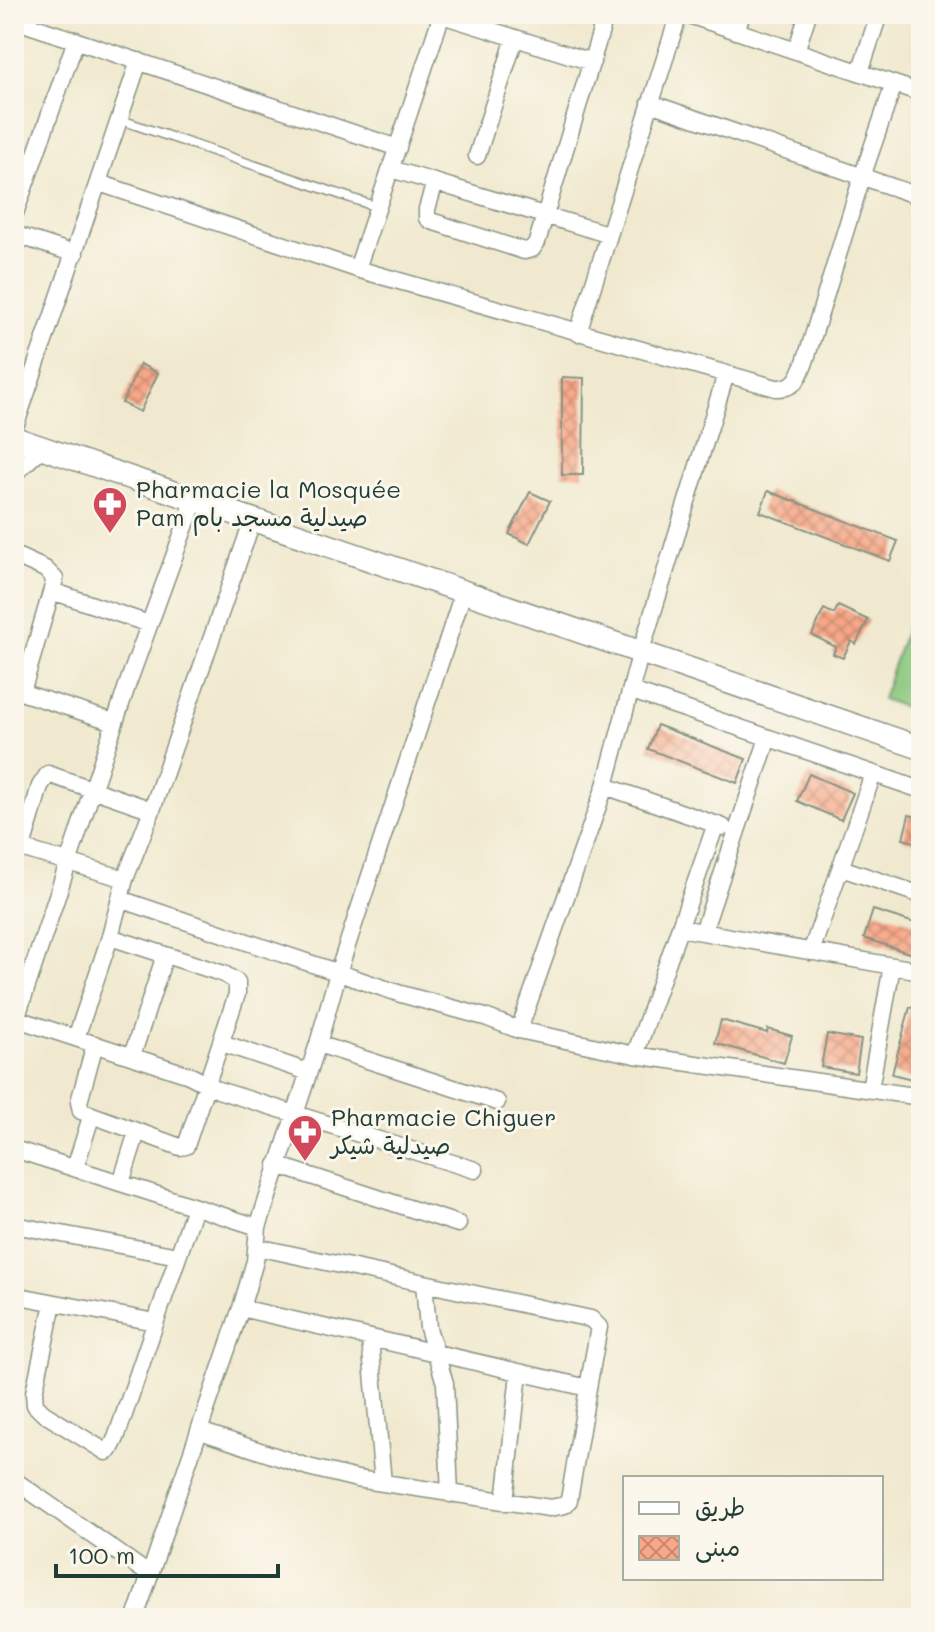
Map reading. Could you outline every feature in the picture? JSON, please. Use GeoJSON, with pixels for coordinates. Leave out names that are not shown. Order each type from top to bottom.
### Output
{"type":"FeatureCollection","features":[{"type":"Feature","properties":{"kind":"main road"},"geometry":{"type":"LineString","coordinates":[[14,438],[921,748]]}},
{"type":"Feature","properties":{"kind":"street"},"geometry":{"type":"LineString","coordinates":[[357,269],[442,14],[592,62]]}},
{"type":"Feature","properties":{"kind":"street"},"geometry":{"type":"LineString","coordinates":[[435,182],[427,209],[427,218],[431,221],[524,251],[532,249],[537,242],[606,14]]}},
{"type":"Feature","properties":{"kind":"street"},"geometry":{"type":"LineString","coordinates":[[578,333],[679,14]]}},
{"type":"Feature","properties":{"kind":"street"},"geometry":{"type":"LineString","coordinates":[[686,14],[921,93]]}},
{"type":"Feature","properties":{"kind":"street"},"geometry":{"type":"LineString","coordinates":[[736,31],[742,14]]}},
{"type":"Feature","properties":{"kind":"street"},"geometry":{"type":"LineString","coordinates":[[796,51],[808,14]]}},
{"type":"Feature","properties":{"kind":"street"},"geometry":{"type":"LineString","coordinates":[[860,72],[879,14]]}},
{"type":"Feature","properties":{"kind":"street"},"geometry":{"type":"LineString","coordinates":[[14,20],[398,148]]}},
{"type":"Feature","properties":{"kind":"street"},"geometry":{"type":"LineString","coordinates":[[477,156],[515,38]]}},
{"type":"Feature","properties":{"kind":"street"},"geometry":{"type":"LineString","coordinates":[[14,216],[76,40]]}},
{"type":"Feature","properties":{"kind":"street"},"geometry":{"type":"LineString","coordinates":[[14,430],[139,61]]}},
{"type":"Feature","properties":{"kind":"street"},"geometry":{"type":"LineString","coordinates":[[99,183],[357,269],[776,388],[792,386],[805,362],[894,84]]}},
{"type":"Feature","properties":{"kind":"street"},"geometry":{"type":"LineString","coordinates":[[650,103],[921,197]]}},
{"type":"Feature","properties":{"kind":"street"},"geometry":{"type":"LineString","coordinates":[[391,169],[607,234]]}},
{"type":"Feature","properties":{"kind":"street"},"geometry":{"type":"LineString","coordinates":[[14,234],[75,254]]}},
{"type":"Feature","properties":{"kind":"street"},"geometry":{"type":"LineString","coordinates":[[519,1030],[605,786],[641,651],[726,374]]}},
{"type":"Feature","properties":{"kind":"street"},"geometry":{"type":"LineString","coordinates":[[14,474],[42,448]]}},
{"type":"Feature","properties":{"kind":"street"},"geometry":{"type":"LineString","coordinates":[[195,499],[114,722],[15,1021],[189,1075],[207,1086],[294,1115],[475,1170]]}},
{"type":"Feature","properties":{"kind":"street"},"geometry":{"type":"LineString","coordinates":[[76,1038],[110,937],[125,879],[253,519]]}},
{"type":"Feature","properties":{"kind":"street"},"geometry":{"type":"LineString","coordinates":[[14,555],[45,569],[55,579],[18,691],[114,722]]}},
{"type":"Feature","properties":{"kind":"street"},"geometry":{"type":"LineString","coordinates":[[135,1618],[241,1308],[257,1247],[258,1227],[277,1165],[464,590]]}},
{"type":"Feature","properties":{"kind":"street"},"geometry":{"type":"LineString","coordinates":[[52,591],[149,624]]}},
{"type":"Feature","properties":{"kind":"street"},"geometry":{"type":"LineString","coordinates":[[632,691],[921,790]]}},
{"type":"Feature","properties":{"kind":"street"},"geometry":{"type":"LineString","coordinates":[[703,932],[768,738]]}},
{"type":"Feature","properties":{"kind":"street"},"geometry":{"type":"LineString","coordinates":[[811,952],[873,774]]}},
{"type":"Feature","properties":{"kind":"street"},"geometry":{"type":"LineString","coordinates":[[125,879],[18,847],[45,776],[53,775],[152,810]]}},
{"type":"Feature","properties":{"kind":"street"},"geometry":{"type":"LineString","coordinates":[[605,786],[736,831]]}},
{"type":"Feature","properties":{"kind":"street"},"geometry":{"type":"LineString","coordinates":[[635,1055],[716,824]]}},
{"type":"Feature","properties":{"kind":"street"},"geometry":{"type":"LineString","coordinates":[[841,868],[921,895]]}},
{"type":"Feature","properties":{"kind":"street"},"geometry":{"type":"LineString","coordinates":[[120,899],[519,1030],[635,1055],[921,1097]]}},
{"type":"Feature","properties":{"kind":"street"},"geometry":{"type":"LineString","coordinates":[[680,928],[921,971]]}},
{"type":"Feature","properties":{"kind":"street"},"geometry":{"type":"LineString","coordinates":[[95,1044],[78,1108],[91,1117],[180,1147],[186,1146],[222,1043],[237,994],[237,982],[224,974],[110,937]]}},
{"type":"Feature","properties":{"kind":"street"},"geometry":{"type":"LineString","coordinates":[[132,1056],[165,955]]}},
{"type":"Feature","properties":{"kind":"street"},"geometry":{"type":"LineString","coordinates":[[870,1089],[892,966]]}},
{"type":"Feature","properties":{"kind":"street"},"geometry":{"type":"LineString","coordinates":[[222,1043],[308,1072]]}},
{"type":"Feature","properties":{"kind":"street"},"geometry":{"type":"LineString","coordinates":[[318,1044],[497,1102]]}},
{"type":"Feature","properties":{"kind":"street"},"geometry":{"type":"LineString","coordinates":[[75,1168],[91,1117]]}},
{"type":"Feature","properties":{"kind":"street"},"geometry":{"type":"LineString","coordinates":[[121,1183],[137,1132]]}},
{"type":"Feature","properties":{"kind":"street"},"geometry":{"type":"LineString","coordinates":[[14,1149],[258,1227]]}},
{"type":"Feature","properties":{"kind":"street"},"geometry":{"type":"LineString","coordinates":[[277,1165],[458,1224]]}},
{"type":"Feature","properties":{"kind":"street"},"geometry":{"type":"LineString","coordinates":[[53,1303],[34,1393],[35,1405],[102,1451],[110,1450],[195,1207]]}},
{"type":"Feature","properties":{"kind":"street"},"geometry":{"type":"LineString","coordinates":[[14,1225],[178,1256]]}},
{"type":"Feature","properties":{"kind":"street"},"geometry":{"type":"LineString","coordinates":[[200,1431],[308,1467],[383,1483],[558,1508],[569,1500],[599,1327],[591,1319],[257,1247]]}},
{"type":"Feature","properties":{"kind":"street"},"geometry":{"type":"LineString","coordinates":[[424,1283],[428,1328],[445,1383],[450,1494]]}},
{"type":"Feature","properties":{"kind":"street"},"geometry":{"type":"LineString","coordinates":[[14,1295],[155,1322]]}},
{"type":"Feature","properties":{"kind":"street"},"geometry":{"type":"LineString","coordinates":[[241,1308],[588,1388]]}},
{"type":"Feature","properties":{"kind":"street"},"geometry":{"type":"LineString","coordinates":[[370,1339],[383,1483]]}},
{"type":"Feature","properties":{"kind":"street"},"geometry":{"type":"LineString","coordinates":[[505,1502],[519,1373]]}},
{"type":"Feature","properties":{"kind":"street"},"geometry":{"type":"LineString","coordinates":[[14,1480],[150,1575]]}},
{"type":"Feature","properties":{"kind":"lane"},"geometry":{"type":"LineString","coordinates":[[121,120],[377,207]]}},
{"type":"Feature","properties":{"kind":"green space"},"geometry":{"type":"Polygon","coordinates":[[[921,585],[921,713],[882,699],[921,585]]]}},
{"type":"Feature","properties":{"kind":"building"},"geometry":{"type":"Polygon","coordinates":[[[140,364],[158,373],[140,412],[122,403],[140,364]]]}},
{"type":"Feature","properties":{"kind":"building"},"geometry":{"type":"Polygon","coordinates":[[[562,377],[584,378],[583,475],[562,475],[562,377]]]}},
{"type":"Feature","properties":{"kind":"building"},"geometry":{"type":"Polygon","coordinates":[[[768,491],[898,541],[890,561],[760,512],[768,491]]]}},
{"type":"Feature","properties":{"kind":"building"},"geometry":{"type":"Polygon","coordinates":[[[530,492],[550,501],[529,544],[509,534],[530,492]]]}},
{"type":"Feature","properties":{"kind":"building"},"geometry":{"type":"Polygon","coordinates":[[[838,606],[868,620],[856,644],[851,641],[843,658],[833,654],[836,647],[812,635],[824,609],[834,614],[838,606]]]}},
{"type":"Feature","properties":{"kind":"building"},"geometry":{"type":"Polygon","coordinates":[[[657,725],[746,759],[737,783],[648,749],[657,725]]]}},
{"type":"Feature","properties":{"kind":"building"},"geometry":{"type":"Polygon","coordinates":[[[809,774],[853,793],[841,820],[797,801],[809,774]]]}},
{"type":"Feature","properties":{"kind":"building"},"geometry":{"type":"Polygon","coordinates":[[[909,815],[921,818],[921,844],[903,839],[909,815]]]}},
{"type":"Feature","properties":{"kind":"building"},"geometry":{"type":"Polygon","coordinates":[[[873,910],[921,925],[921,957],[864,938],[873,910]]]}},
{"type":"Feature","properties":{"kind":"building"},"geometry":{"type":"Polygon","coordinates":[[[910,1007],[921,1010],[920,1081],[892,1074],[910,1007]]]}},
{"type":"Feature","properties":{"kind":"building"},"geometry":{"type":"Polygon","coordinates":[[[721,1020],[767,1033],[768,1029],[792,1036],[784,1063],[715,1043],[721,1020]]]}},
{"type":"Feature","properties":{"kind":"building"},"geometry":{"type":"Polygon","coordinates":[[[827,1034],[861,1040],[856,1073],[821,1067],[827,1034]]]}},
{"type":"Feature","properties":{"kind":"place","name":"Pharmacie la Mosquée Pam صيدلية مسجد بام"},"geometry":{"type":"Point","coordinates":[110,535]}},
{"type":"Feature","properties":{"kind":"place","name":"Pharmacie Chiguer صيدلية شيكر"},"geometry":{"type":"Point","coordinates":[305,1163]}}]}
